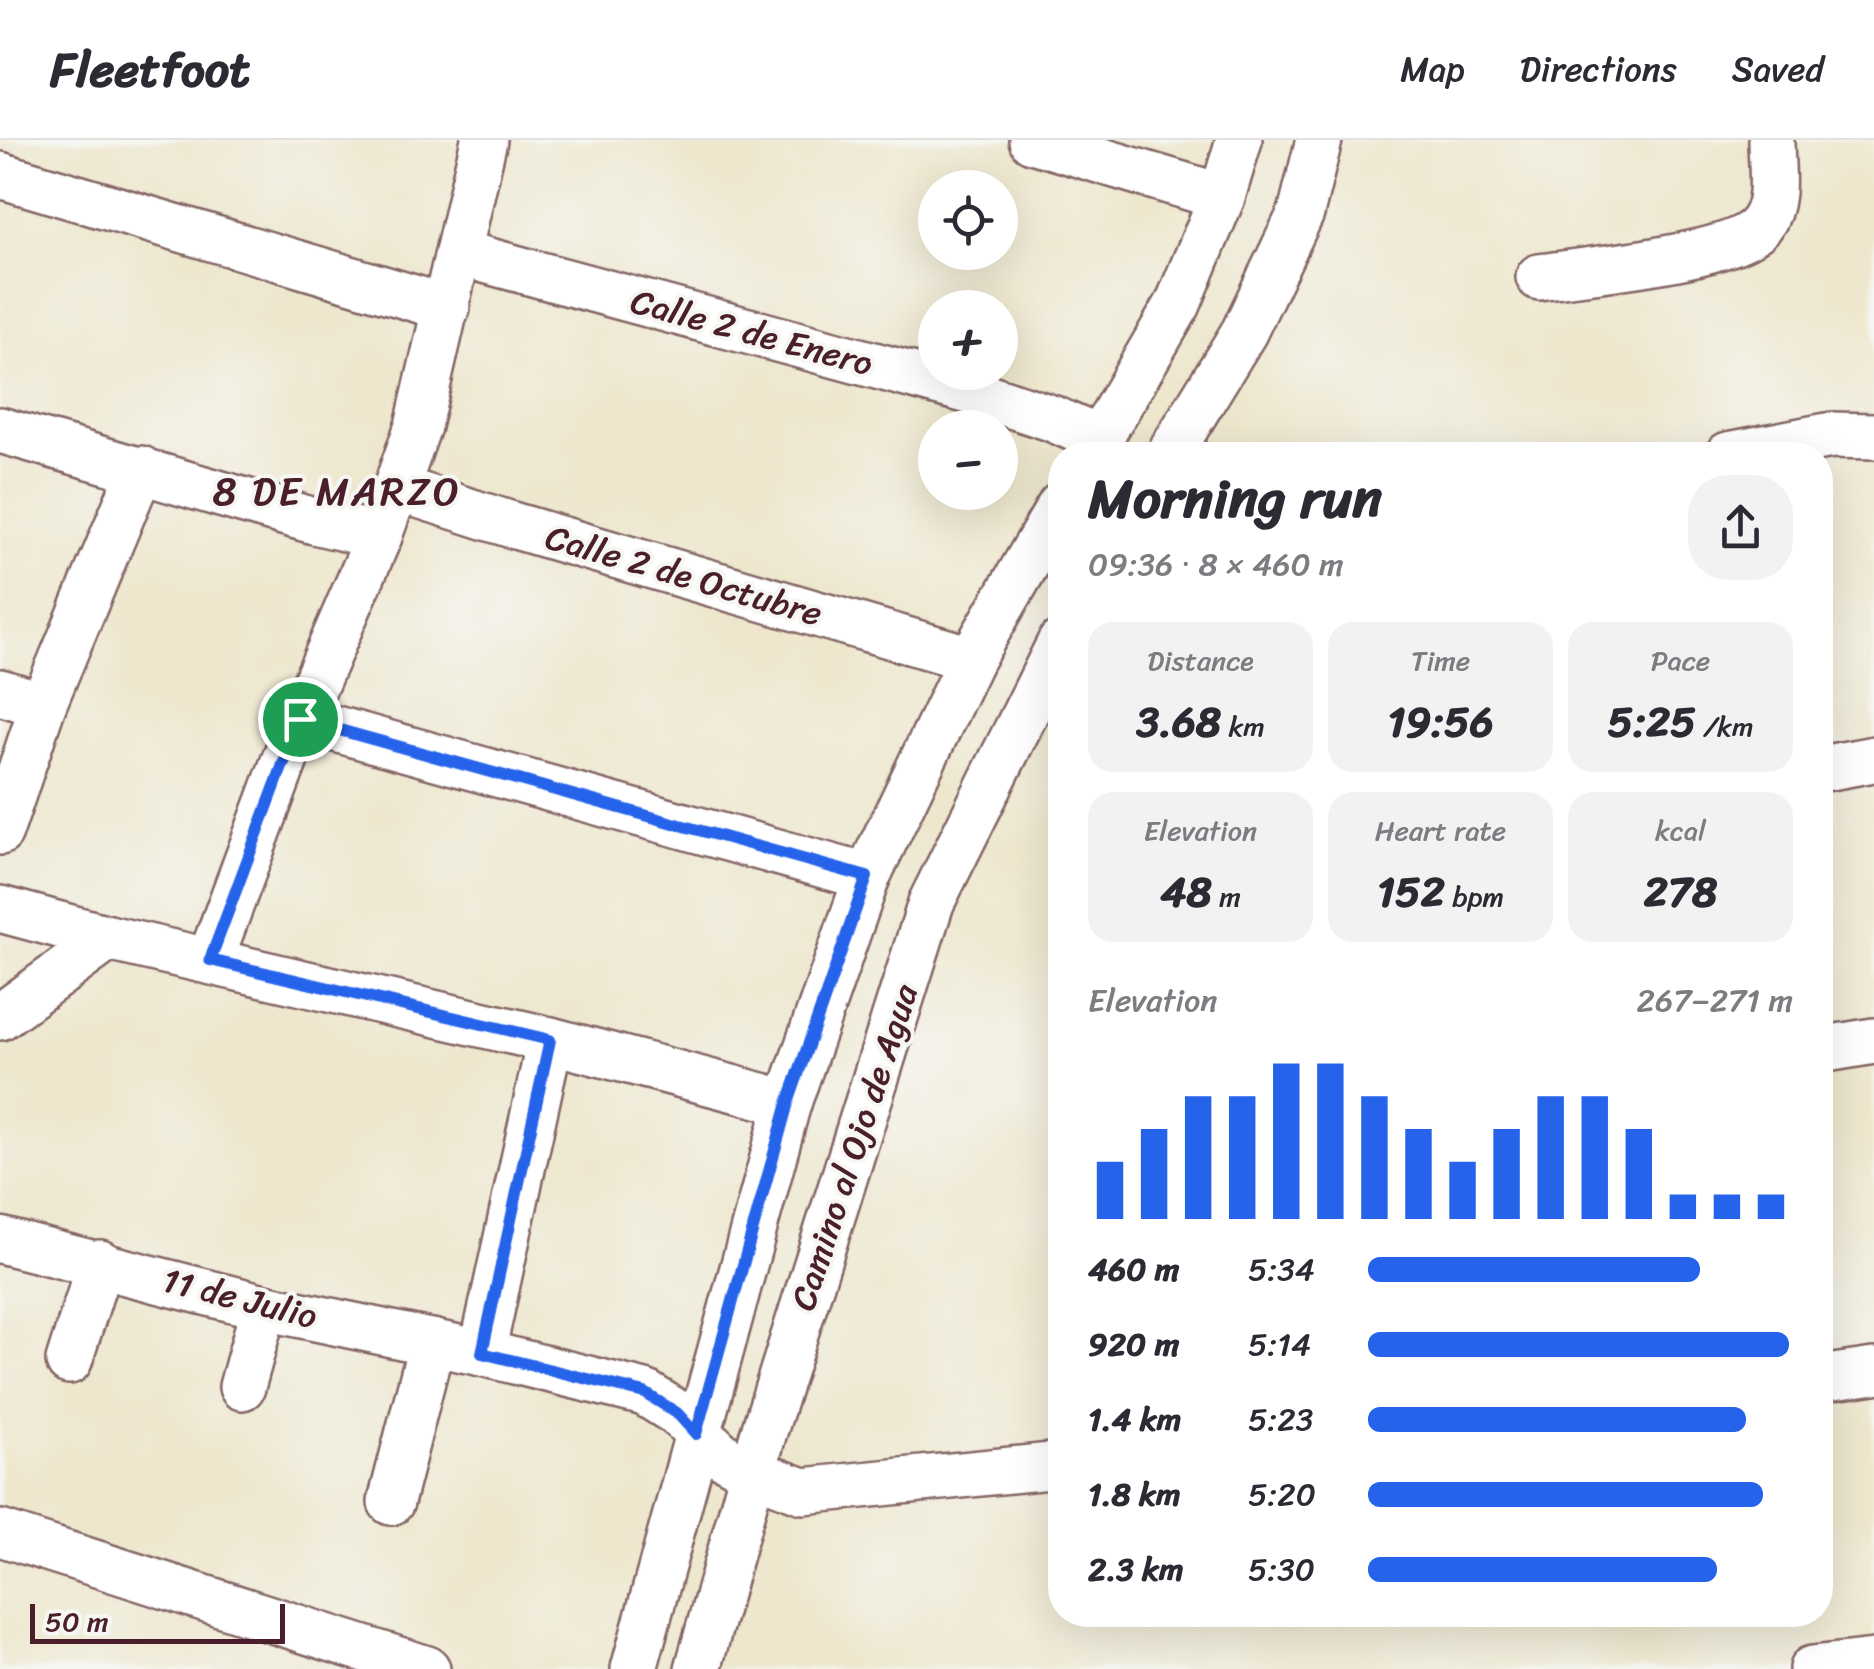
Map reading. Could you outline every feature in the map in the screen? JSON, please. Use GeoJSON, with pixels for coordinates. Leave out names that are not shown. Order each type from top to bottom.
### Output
{"type":"FeatureCollection","features":[{"type":"Feature","properties":{"kind":"street"},"geometry":{"type":"LineString","coordinates":[[210,960],[300,719],[378,536],[418,426],[484,140]]}},
{"type":"Feature","properties":{"kind":"street"},"geometry":{"type":"LineString","coordinates":[[1032,140],[1222,197]]}},
{"type":"Feature","properties":{"kind":"street"},"geometry":{"type":"LineString","coordinates":[[1097,442],[1178,304],[1222,197],[1239,140]]}},
{"type":"Feature","properties":{"kind":"street"},"geometry":{"type":"LineString","coordinates":[[1177,442],[1244,332],[1301,213],[1319,140]]}},
{"type":"Feature","properties":{"kind":"street"},"geometry":{"type":"LineString","coordinates":[[1539,277],[1704,252],[1734,242],[1760,226],[1770,206],[1770,140]]}},
{"type":"Feature","properties":{"kind":"street"},"geometry":{"type":"LineString","coordinates":[[0,175],[448,308]]}},
{"type":"Feature","properties":{"kind":"street","name":"Calle 2 de Enero"},"geometry":{"type":"LineString","coordinates":[[459,253],[966,390],[1051,418],[1087,442]]}},
{"type":"Feature","properties":{"kind":"street"},"geometry":{"type":"LineString","coordinates":[[0,430],[378,536]]}},
{"type":"Feature","properties":{"kind":"street"},"geometry":{"type":"LineString","coordinates":[[1796,442],[1832,435],[1874,436]]}},
{"type":"Feature","properties":{"kind":"street"},"geometry":{"type":"LineString","coordinates":[[0,832],[43,704],[140,469]]}},
{"type":"Feature","properties":{"kind":"street","name":"Calle 2 de Octubre"},"geometry":{"type":"LineString","coordinates":[[397,488],[512,526],[971,659]]}},
{"type":"Feature","properties":{"kind":"street","name":"Camino al Ojo de Agua"},"geometry":{"type":"LineString","coordinates":[[634,1669],[788,1103],[867,877],[971,659],[1048,527]]}},
{"type":"Feature","properties":{"kind":"street","name":"Camino al Ojo de Agua"},"geometry":{"type":"LineString","coordinates":[[698,1669],[752,1472],[932,904],[1048,666]]}},
{"type":"Feature","properties":{"kind":"street"},"geometry":{"type":"LineString","coordinates":[[0,692],[43,704]]}},
{"type":"Feature","properties":{"kind":"street"},"geometry":{"type":"LineString","coordinates":[[300,719],[867,877]]}},
{"type":"Feature","properties":{"kind":"street"},"geometry":{"type":"LineString","coordinates":[[1833,767],[1874,760]]}},
{"type":"Feature","properties":{"kind":"street"},"geometry":{"type":"LineString","coordinates":[[0,910],[550,1040],[788,1103]]}},
{"type":"Feature","properties":{"kind":"street"},"geometry":{"type":"LineString","coordinates":[[0,1018],[108,938]]}},
{"type":"Feature","properties":{"kind":"street"},"geometry":{"type":"LineString","coordinates":[[482,1353],[550,1040]]}},
{"type":"Feature","properties":{"kind":"street"},"geometry":{"type":"LineString","coordinates":[[1833,1048],[1874,1041]]}},
{"type":"Feature","properties":{"kind":"street","name":"11 de Julio"},"geometry":{"type":"LineString","coordinates":[[0,1240],[264,1306],[645,1393],[677,1413],[723,1456],[752,1472],[803,1491],[1048,1466]]}},
{"type":"Feature","properties":{"kind":"street"},"geometry":{"type":"LineString","coordinates":[[69,1361],[100,1263]]}},
{"type":"Feature","properties":{"kind":"street"},"geometry":{"type":"LineString","coordinates":[[242,1387],[264,1306]]}},
{"type":"Feature","properties":{"kind":"street"},"geometry":{"type":"LineString","coordinates":[[391,1502],[432,1342]]}},
{"type":"Feature","properties":{"kind":"street"},"geometry":{"type":"LineString","coordinates":[[1833,1377],[1874,1371]]}},
{"type":"Feature","properties":{"kind":"street"},"geometry":{"type":"LineString","coordinates":[[0,1533],[427,1669]]}},
{"type":"Feature","properties":{"kind":"street"},"geometry":{"type":"LineString","coordinates":[[1812,1669],[1874,1662]]}},
{"type":"Feature","properties":{"kind":"district","name":"8 DE MARZO"},"geometry":{"type":"Point","coordinates":[337,491]}},
{"type":"Feature","properties":{"kind":"route"},"geometry":{"type":"LineString","coordinates":[[300,719],[867,877],[788,1103],[696,1434],[677,1413],[645,1393],[482,1353],[550,1040],[210,960],[300,719]]}}]}
